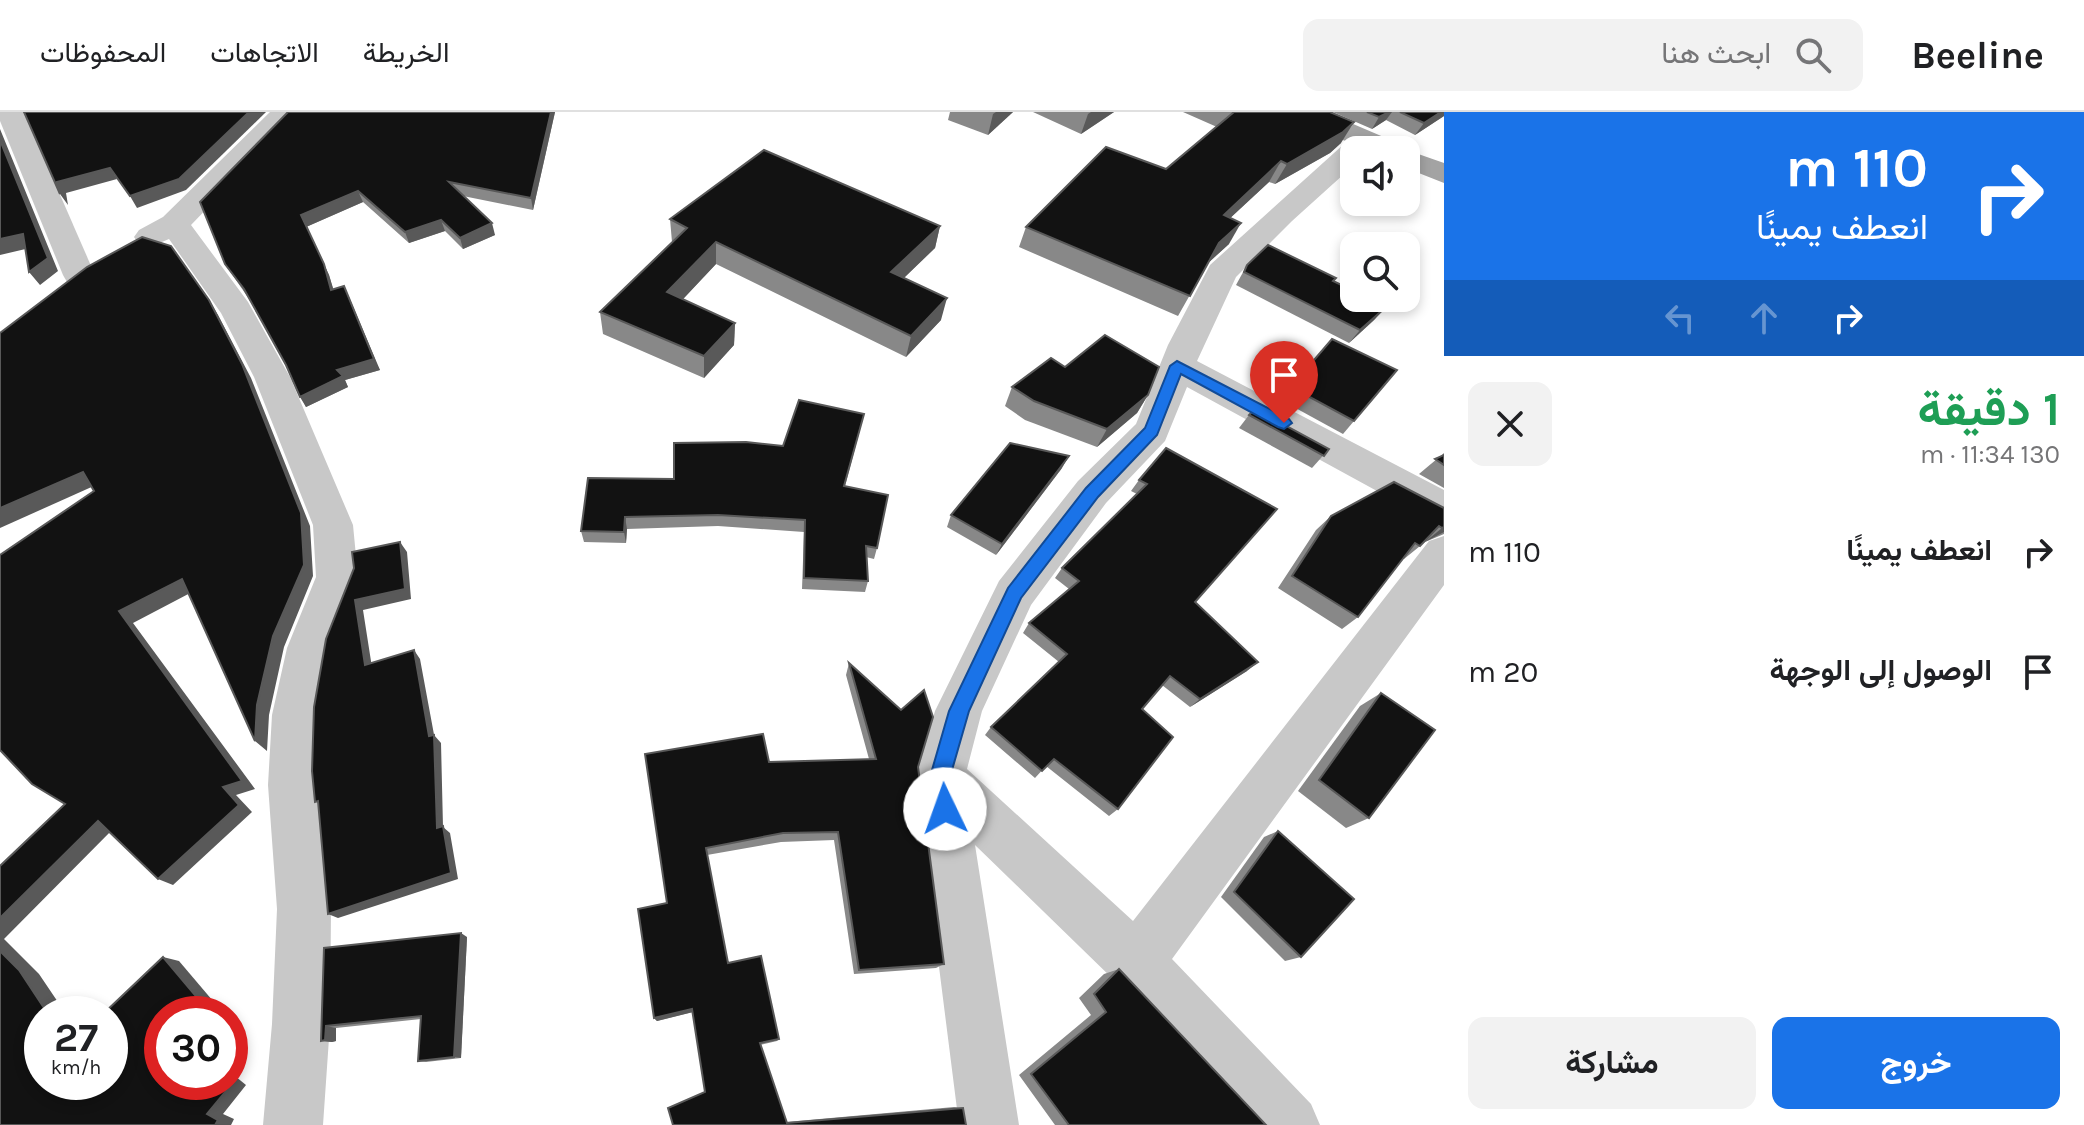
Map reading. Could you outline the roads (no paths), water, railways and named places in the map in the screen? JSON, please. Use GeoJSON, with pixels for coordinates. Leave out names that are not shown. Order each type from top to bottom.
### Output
{"type":"FeatureCollection","features":[{"type":"Feature","properties":{"kind":"main road"},"geometry":{"type":"LineString","coordinates":[[1302,112],[1345,136]]}},
{"type":"Feature","properties":{"kind":"main road"},"geometry":{"type":"LineString","coordinates":[[1420,163],[1444,174]]}},
{"type":"Feature","properties":{"kind":"street"},"geometry":{"type":"LineString","coordinates":[[10,112],[91,270],[174,224],[286,112]]}},
{"type":"Feature","properties":{"kind":"street"},"geometry":{"type":"LineString","coordinates":[[989,1125],[940,777],[959,711],[1014,594],[1092,492],[1152,431],[1177,366],[1222,272],[1281,214],[1340,168]]}},
{"type":"Feature","properties":{"kind":"street"},"geometry":{"type":"LineString","coordinates":[[174,224],[236,310],[272,377],[333,525],[337,577],[309,648],[296,715],[293,785],[304,909],[301,1024],[293,1125]]}},
{"type":"Feature","properties":{"kind":"street"},"geometry":{"type":"LineString","coordinates":[[1177,366],[1444,509]]}},
{"type":"Feature","properties":{"kind":"street"},"geometry":{"type":"LineString","coordinates":[[1136,962],[1444,553]]}},
{"type":"Feature","properties":{"kind":"street"},"geometry":{"type":"LineString","coordinates":[[940,777],[1136,962],[1290,1125]]}}]}
